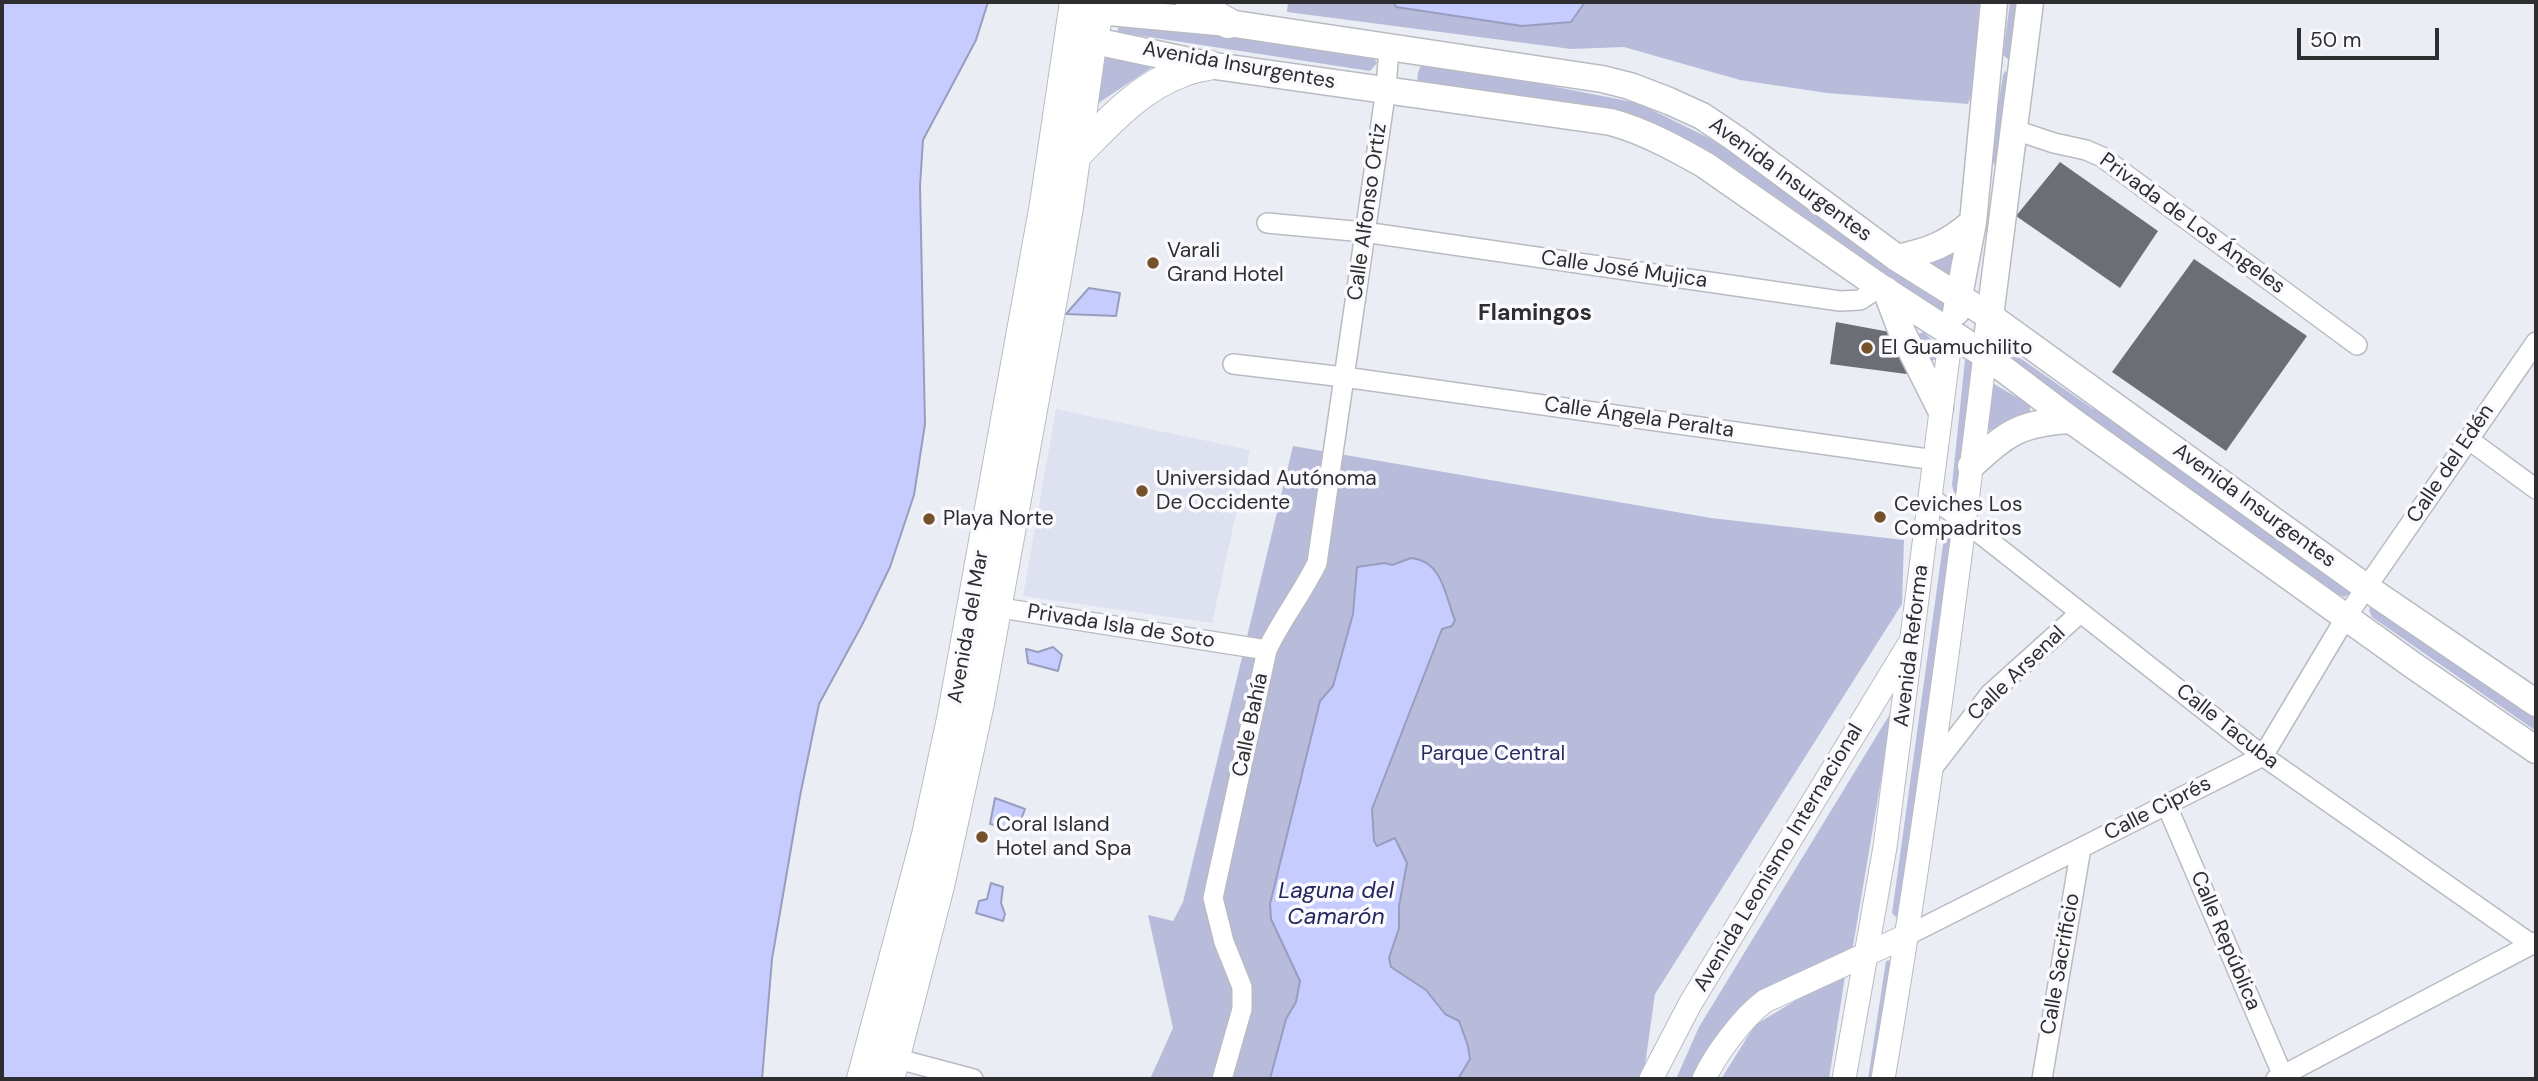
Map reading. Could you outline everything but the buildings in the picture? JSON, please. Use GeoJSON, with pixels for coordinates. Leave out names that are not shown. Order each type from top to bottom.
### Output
{"type":"FeatureCollection","features":[{"type":"Feature","properties":{"kind":"main road"},"geometry":{"type":"LineString","coordinates":[[1191,2],[1228,23]]}},
{"type":"Feature","properties":{"kind":"main road","name":"Avenida Reforma"},"geometry":{"type":"LineString","coordinates":[[1951,334],[1973,222],[1994,2]]}},
{"type":"Feature","properties":{"kind":"main road","name":"Avenida Reforma"},"geometry":{"type":"LineString","coordinates":[[1984,355],[2030,2]]}},
{"type":"Feature","properties":{"kind":"main road","name":"Avenida Insurgentes"},"geometry":{"type":"LineString","coordinates":[[1085,16],[1228,23],[1602,79],[1630,86],[1702,116],[1736,138],[1898,258],[1990,317],[2367,588],[2536,703]]}},
{"type":"Feature","properties":{"kind":"main road","name":"Avenida Insurgentes"},"geometry":{"type":"LineString","coordinates":[[1085,16],[1208,65],[1611,122],[1629,127],[1705,165],[1984,355],[2346,617],[2536,750]]}},
{"type":"Feature","properties":{"kind":"main road","name":"Avenida del Mar"},"geometry":{"type":"LineString","coordinates":[[878,1067],[927,835],[986,606],[1057,275],[1075,156],[1085,16]]}},
{"type":"Feature","properties":{"kind":"main road","name":"Avenida del Mar"},"geometry":{"type":"LineString","coordinates":[[986,606],[1045,204],[1085,16]]}},
{"type":"Feature","properties":{"kind":"main road"},"geometry":{"type":"LineString","coordinates":[[1988,63],[2022,72]]}},
{"type":"Feature","properties":{"kind":"main road"},"geometry":{"type":"LineString","coordinates":[[1075,156],[1115,116],[1142,95],[1181,72],[1208,65]]}},
{"type":"Feature","properties":{"kind":"main road"},"geometry":{"type":"LineString","coordinates":[[1898,258],[1941,246],[1973,222]]}},
{"type":"Feature","properties":{"kind":"main road"},"geometry":{"type":"LineString","coordinates":[[1883,288],[1940,408]]}},
{"type":"Feature","properties":{"kind":"main road"},"geometry":{"type":"LineString","coordinates":[[1971,466],[2017,429],[2038,422],[2071,420]]}},
{"type":"Feature","properties":{"kind":"street","name":"Calle Alfonso Ortiz"},"geometry":{"type":"LineString","coordinates":[[1344,377],[1386,89],[1389,47]]}},
{"type":"Feature","properties":{"kind":"street","name":"Privada de Los Ángeles"},"geometry":{"type":"LineString","coordinates":[[2015,130],[2102,157],[2357,345]]}},
{"type":"Feature","properties":{"kind":"street","name":"Calle José Mujica"},"geometry":{"type":"LineString","coordinates":[[1267,223],[1364,232],[1840,301],[1860,300],[1883,288]]}},
{"type":"Feature","properties":{"kind":"street","name":"Avenida Reforma"},"geometry":{"type":"LineString","coordinates":[[1844,1079],[1885,847],[1951,334]]}},
{"type":"Feature","properties":{"kind":"street","name":"Calle del Edén"},"geometry":{"type":"LineString","coordinates":[[2367,588],[2536,342]]}},
{"type":"Feature","properties":{"kind":"street","name":"Avenida Reforma"},"geometry":{"type":"LineString","coordinates":[[1883,1079],[1908,935],[1984,355]]}},
{"type":"Feature","properties":{"kind":"street","name":"Calle Ángela Peralta"},"geometry":{"type":"LineString","coordinates":[[1233,364],[1344,377],[1935,460]]}},
{"type":"Feature","properties":{"kind":"street","name":"Calle Bahía"},"geometry":{"type":"LineString","coordinates":[[1222,1079],[1242,1009],[1242,987],[1224,942],[1213,898],[1267,650],[1278,625],[1305,589],[1317,564],[1344,377]]}},
{"type":"Feature","properties":{"kind":"street"},"geometry":{"type":"LineString","coordinates":[[2468,439],[2536,489]]}},
{"type":"Feature","properties":{"kind":"street","name":"Calle Tacuba"},"geometry":{"type":"LineString","coordinates":[[1931,498],[1963,520],[2263,756],[2534,943]]}},
{"type":"Feature","properties":{"kind":"street"},"geometry":{"type":"LineString","coordinates":[[2263,756],[2346,617],[2367,588]]}},
{"type":"Feature","properties":{"kind":"street","name":"Privada Isla de Soto"},"geometry":{"type":"LineString","coordinates":[[986,606],[1267,650]]}},
{"type":"Feature","properties":{"kind":"street","name":"Calle Arsenal"},"geometry":{"type":"LineString","coordinates":[[1931,770],[1990,694],[2080,613]]}},
{"type":"Feature","properties":{"kind":"street","name":"Avenida Leonismo Internacional"},"geometry":{"type":"LineString","coordinates":[[1651,1079],[1690,1004],[1912,640]]}},
{"type":"Feature","properties":{"kind":"street","name":"Calle Ciprés"},"geometry":{"type":"LineString","coordinates":[[1908,935],[2263,756]]}},
{"type":"Feature","properties":{"kind":"street","name":"Calle República"},"geometry":{"type":"LineString","coordinates":[[2167,806],[2279,1078]]}},
{"type":"Feature","properties":{"kind":"street","name":"Calle Sacrificio"},"geometry":{"type":"LineString","coordinates":[[2042,1079],[2081,848]]}},
{"type":"Feature","properties":{"kind":"street"},"geometry":{"type":"LineString","coordinates":[[1704,1079],[1755,1008],[1908,935]]}},
{"type":"Feature","properties":{"kind":"street"},"geometry":{"type":"LineString","coordinates":[[2279,1078],[2534,943]]}},
{"type":"Feature","properties":{"kind":"street"},"geometry":{"type":"LineString","coordinates":[[878,1067],[973,1079]]}},
{"type":"Feature","properties":{"kind":"shaded area","name":"Universidad Autónoma De Occidente"},"geometry":{"type":"Polygon","coordinates":[[[1056,409],[1250,450],[1212,623],[1023,596],[1056,409]]]}},
{"type":"Feature","properties":{"kind":"green space"},"geometry":{"type":"Polygon","coordinates":[[[1288,2],[1979,2],[1977,80],[1968,104],[1827,93],[1740,80],[1624,47],[1571,49],[1287,12],[1288,2]]]}},
{"type":"Feature","properties":{"kind":"green space"},"geometry":{"type":"Polygon","coordinates":[[[2010,2],[2018,2],[2010,61],[2003,55],[2010,2]]]}},
{"type":"Feature","properties":{"kind":"green space"},"geometry":{"type":"Polygon","coordinates":[[[1122,19],[1371,52],[1377,63],[1370,71],[1117,32],[1122,19]]]}},
{"type":"Feature","properties":{"kind":"green space"},"geometry":{"type":"Polygon","coordinates":[[[1106,45],[1163,60],[1097,104],[1106,45]]]}},
{"type":"Feature","properties":{"kind":"green space"},"geometry":{"type":"Polygon","coordinates":[[[1423,61],[1638,103],[1725,146],[1960,306],[1955,322],[1726,162],[1637,121],[1417,84],[1423,61]]]}},
{"type":"Feature","properties":{"kind":"green space"},"geometry":{"type":"Polygon","coordinates":[[[2005,71],[2009,73],[1999,172],[1990,157],[2005,71]]]}},
{"type":"Feature","properties":{"kind":"green space"},"geometry":{"type":"Polygon","coordinates":[[[1953,251],[1950,280],[1924,264],[1953,251]]]}},
{"type":"Feature","properties":{"kind":"green space"},"geometry":{"type":"Polygon","coordinates":[[[1924,332],[1938,346],[1937,359],[1931,361],[1918,334],[1924,332]]]}},
{"type":"Feature","properties":{"kind":"green space"},"geometry":{"type":"Polygon","coordinates":[[[2010,351],[2093,409],[2105,407],[2351,593],[2344,597],[2337,594],[1997,355],[2010,351]]]}},
{"type":"Feature","properties":{"kind":"green space"},"geometry":{"type":"Polygon","coordinates":[[[1971,359],[1974,366],[1961,490],[1954,493],[1952,485],[1965,360],[1971,359]]]}},
{"type":"Feature","properties":{"kind":"green space"},"geometry":{"type":"Polygon","coordinates":[[[1989,381],[2030,405],[2030,416],[1984,432],[1989,381]]]}},
{"type":"Feature","properties":{"kind":"green space","name":"Parque Central"},"geometry":{"type":"Polygon","coordinates":[[[1293,446],[1711,518],[1904,540],[1902,604],[1655,994],[1643,1079],[1150,1079],[1173,1028],[1148,915],[1173,921],[1183,902],[1293,446]]]}},
{"type":"Feature","properties":{"kind":"green space"},"geometry":{"type":"Polygon","coordinates":[[[1946,523],[1957,525],[1898,919],[1892,913],[1946,523]]]}},
{"type":"Feature","properties":{"kind":"green space"},"geometry":{"type":"Polygon","coordinates":[[[2373,603],[2536,711],[2536,731],[2372,617],[2369,610],[2373,603]]]}},
{"type":"Feature","properties":{"kind":"green space"},"geometry":{"type":"Polygon","coordinates":[[[1893,709],[1852,952],[1748,1003],[1697,1079],[1676,1079],[1699,1027],[1893,709]]]}},
{"type":"Feature","properties":{"kind":"green space"},"geometry":{"type":"Polygon","coordinates":[[[1898,959],[1885,1079],[1868,1079],[1886,961],[1898,959]]]}},
{"type":"Feature","properties":{"kind":"green space"},"geometry":{"type":"Polygon","coordinates":[[[1846,970],[1829,1079],[1721,1079],[1755,1025],[1846,970]]]}},
{"type":"Feature","properties":{"kind":"water"},"geometry":{"type":"Polygon","coordinates":[[[2,2],[988,2],[976,40],[923,140],[920,186],[925,424],[914,495],[890,567],[819,704],[772,959],[762,1079],[2,1079],[2,2]]]}},
{"type":"Feature","properties":{"kind":"water"},"geometry":{"type":"Polygon","coordinates":[[[1394,2],[1585,2],[1571,22],[1522,26],[1396,7],[1394,2]]]}},
{"type":"Feature","properties":{"kind":"water"},"geometry":{"type":"Polygon","coordinates":[[[1089,288],[1120,293],[1116,316],[1066,314],[1089,288]]]}},
{"type":"Feature","properties":{"kind":"water","name":"Laguna del Camarón"},"geometry":{"type":"Polygon","coordinates":[[[1411,558],[1422,561],[1436,573],[1455,620],[1452,626],[1442,629],[1372,809],[1374,841],[1377,846],[1395,838],[1407,863],[1399,906],[1399,928],[1389,958],[1391,967],[1426,990],[1445,1014],[1459,1021],[1470,1059],[1458,1079],[1270,1079],[1286,1019],[1296,1002],[1300,981],[1271,919],[1270,904],[1320,701],[1333,686],[1353,614],[1357,567],[1385,563],[1392,565],[1411,558]]]}},
{"type":"Feature","properties":{"kind":"water"},"geometry":{"type":"Polygon","coordinates":[[[1053,647],[1062,655],[1058,671],[1028,663],[1026,649],[1038,652],[1053,647]]]}},
{"type":"Feature","properties":{"kind":"water"},"geometry":{"type":"Polygon","coordinates":[[[995,798],[1025,809],[1017,830],[990,824],[995,798]]]}},
{"type":"Feature","properties":{"kind":"water"},"geometry":{"type":"Polygon","coordinates":[[[991,883],[1003,887],[1003,921],[976,913],[979,901],[987,899],[991,883]]]}},
{"type":"Feature","properties":{"kind":"place","name":"Varali Grand Hotel"},"geometry":{"type":"Point","coordinates":[1153,263]}},
{"type":"Feature","properties":{"kind":"place","name":"El Guamuchilito"},"geometry":{"type":"Point","coordinates":[1867,348]}},
{"type":"Feature","properties":{"kind":"place","name":"Universidad Autónoma De Occidente"},"geometry":{"type":"Point","coordinates":[1142,491]}},
{"type":"Feature","properties":{"kind":"place","name":"Ceviches Los Compadritos"},"geometry":{"type":"Point","coordinates":[1880,517]}},
{"type":"Feature","properties":{"kind":"place","name":"Playa Norte"},"geometry":{"type":"Point","coordinates":[929,519]}},
{"type":"Feature","properties":{"kind":"place","name":"Coral Island Hotel and Spa"},"geometry":{"type":"Point","coordinates":[982,837]}},
{"type":"Feature","properties":{"kind":"district","name":"Flamingos"},"geometry":{"type":"Point","coordinates":[1535,314]}}]}
